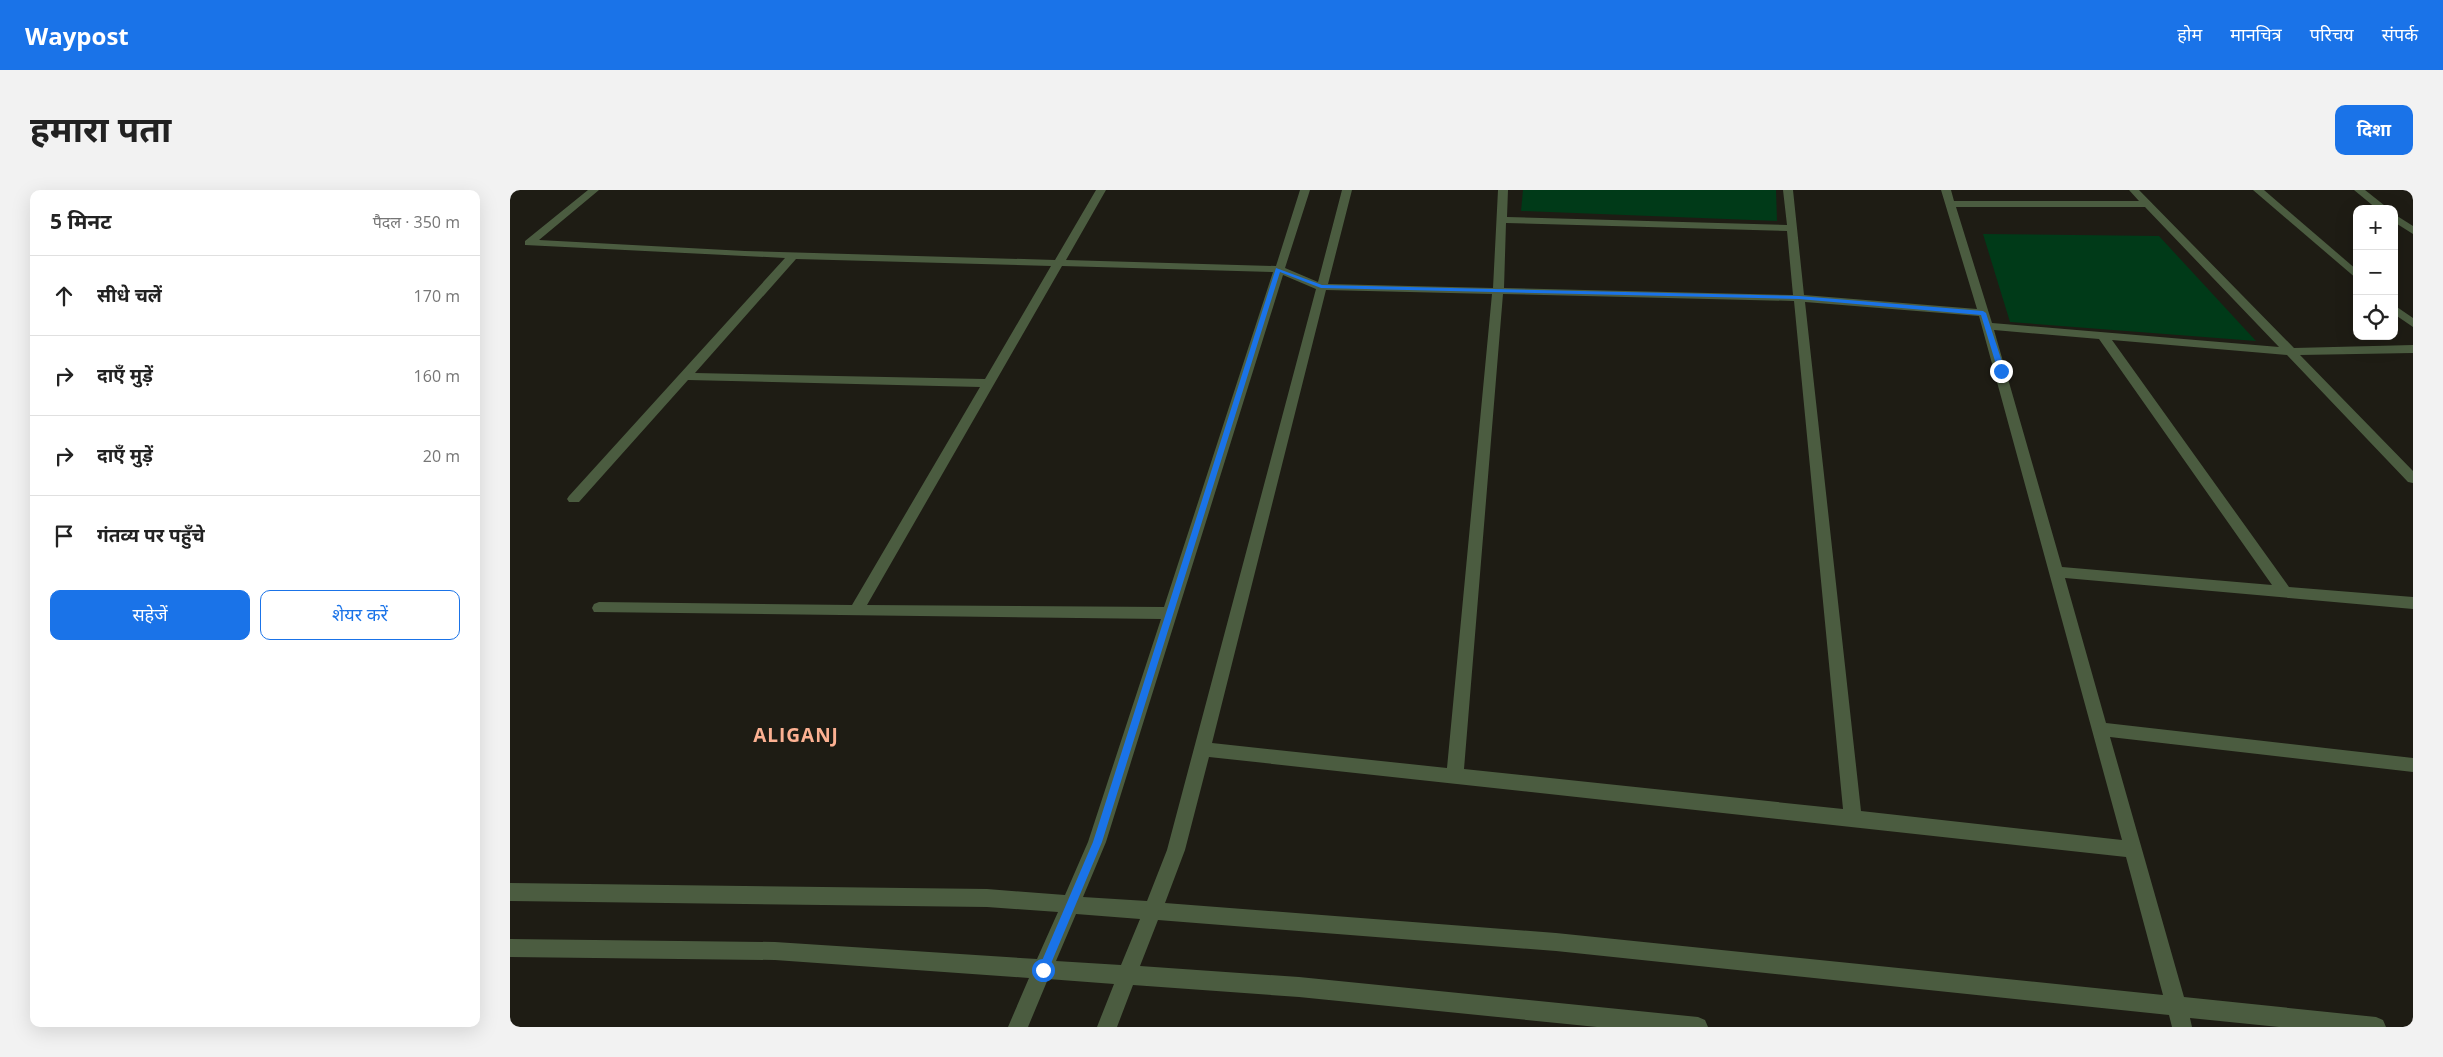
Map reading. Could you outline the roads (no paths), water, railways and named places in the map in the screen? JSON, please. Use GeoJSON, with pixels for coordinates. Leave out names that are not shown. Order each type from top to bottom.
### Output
{"type":"FeatureCollection","features":[{"type":"Feature","properties":{"kind":"street"},"geometry":{"type":"LineString","coordinates":[[594,190],[529,243],[794,255],[1278,269],[1321,287],[1799,298],[2103,336],[2292,352],[2413,350]]}},
{"type":"Feature","properties":{"kind":"street"},"geometry":{"type":"LineString","coordinates":[[856,610],[1061,262],[1101,190]]}},
{"type":"Feature","properties":{"kind":"street"},"geometry":{"type":"LineString","coordinates":[[1018,1027],[1097,842],[1278,269],[1305,190]]}},
{"type":"Feature","properties":{"kind":"street"},"geometry":{"type":"LineString","coordinates":[[1107,1027],[1176,850],[1347,190]]}},
{"type":"Feature","properties":{"kind":"street"},"geometry":{"type":"LineString","coordinates":[[1455,776],[1498,291],[1503,190]]}},
{"type":"Feature","properties":{"kind":"street"},"geometry":{"type":"LineString","coordinates":[[1788,190],[1853,818]]}},
{"type":"Feature","properties":{"kind":"street"},"geometry":{"type":"LineString","coordinates":[[2134,190],[2413,479]]}},
{"type":"Feature","properties":{"kind":"street"},"geometry":{"type":"LineString","coordinates":[[2258,190],[2353,273]]}},
{"type":"Feature","properties":{"kind":"street"},"geometry":{"type":"LineString","coordinates":[[2359,190],[2379,205]]}},
{"type":"Feature","properties":{"kind":"street"},"geometry":{"type":"LineString","coordinates":[[2148,204],[1948,197],[2057,572],[2182,1027]]}},
{"type":"Feature","properties":{"kind":"street"},"geometry":{"type":"LineString","coordinates":[[1502,220],[1792,228]]}},
{"type":"Feature","properties":{"kind":"street"},"geometry":{"type":"LineString","coordinates":[[2398,220],[2412,229]]}},
{"type":"Feature","properties":{"kind":"street"},"geometry":{"type":"LineString","coordinates":[[574,499],[794,255]]}},
{"type":"Feature","properties":{"kind":"street"},"geometry":{"type":"LineString","coordinates":[[2398,311],[2413,324]]}},
{"type":"Feature","properties":{"kind":"street"},"geometry":{"type":"LineString","coordinates":[[2103,336],[2285,592]]}},
{"type":"Feature","properties":{"kind":"street"},"geometry":{"type":"LineString","coordinates":[[685,376],[989,384]]}},
{"type":"Feature","properties":{"kind":"street"},"geometry":{"type":"LineString","coordinates":[[2057,572],[2413,603]]}},
{"type":"Feature","properties":{"kind":"street"},"geometry":{"type":"LineString","coordinates":[[599,608],[1169,614]]}},
{"type":"Feature","properties":{"kind":"street"},"geometry":{"type":"LineString","coordinates":[[2100,729],[2413,765]]}},
{"type":"Feature","properties":{"kind":"street"},"geometry":{"type":"LineString","coordinates":[[1202,750],[1853,818],[2134,850]]}},
{"type":"Feature","properties":{"kind":"street"},"geometry":{"type":"LineString","coordinates":[[510,892],[988,898],[1556,942],[2376,1027]]}},
{"type":"Feature","properties":{"kind":"street"},"geometry":{"type":"LineString","coordinates":[[510,948],[775,951],[1299,987],[1608,1022],[1698,1027]]}},
{"type":"Feature","properties":{"kind":"district","name":"ALIGANJ"},"geometry":{"type":"Point","coordinates":[796,735]}}]}
